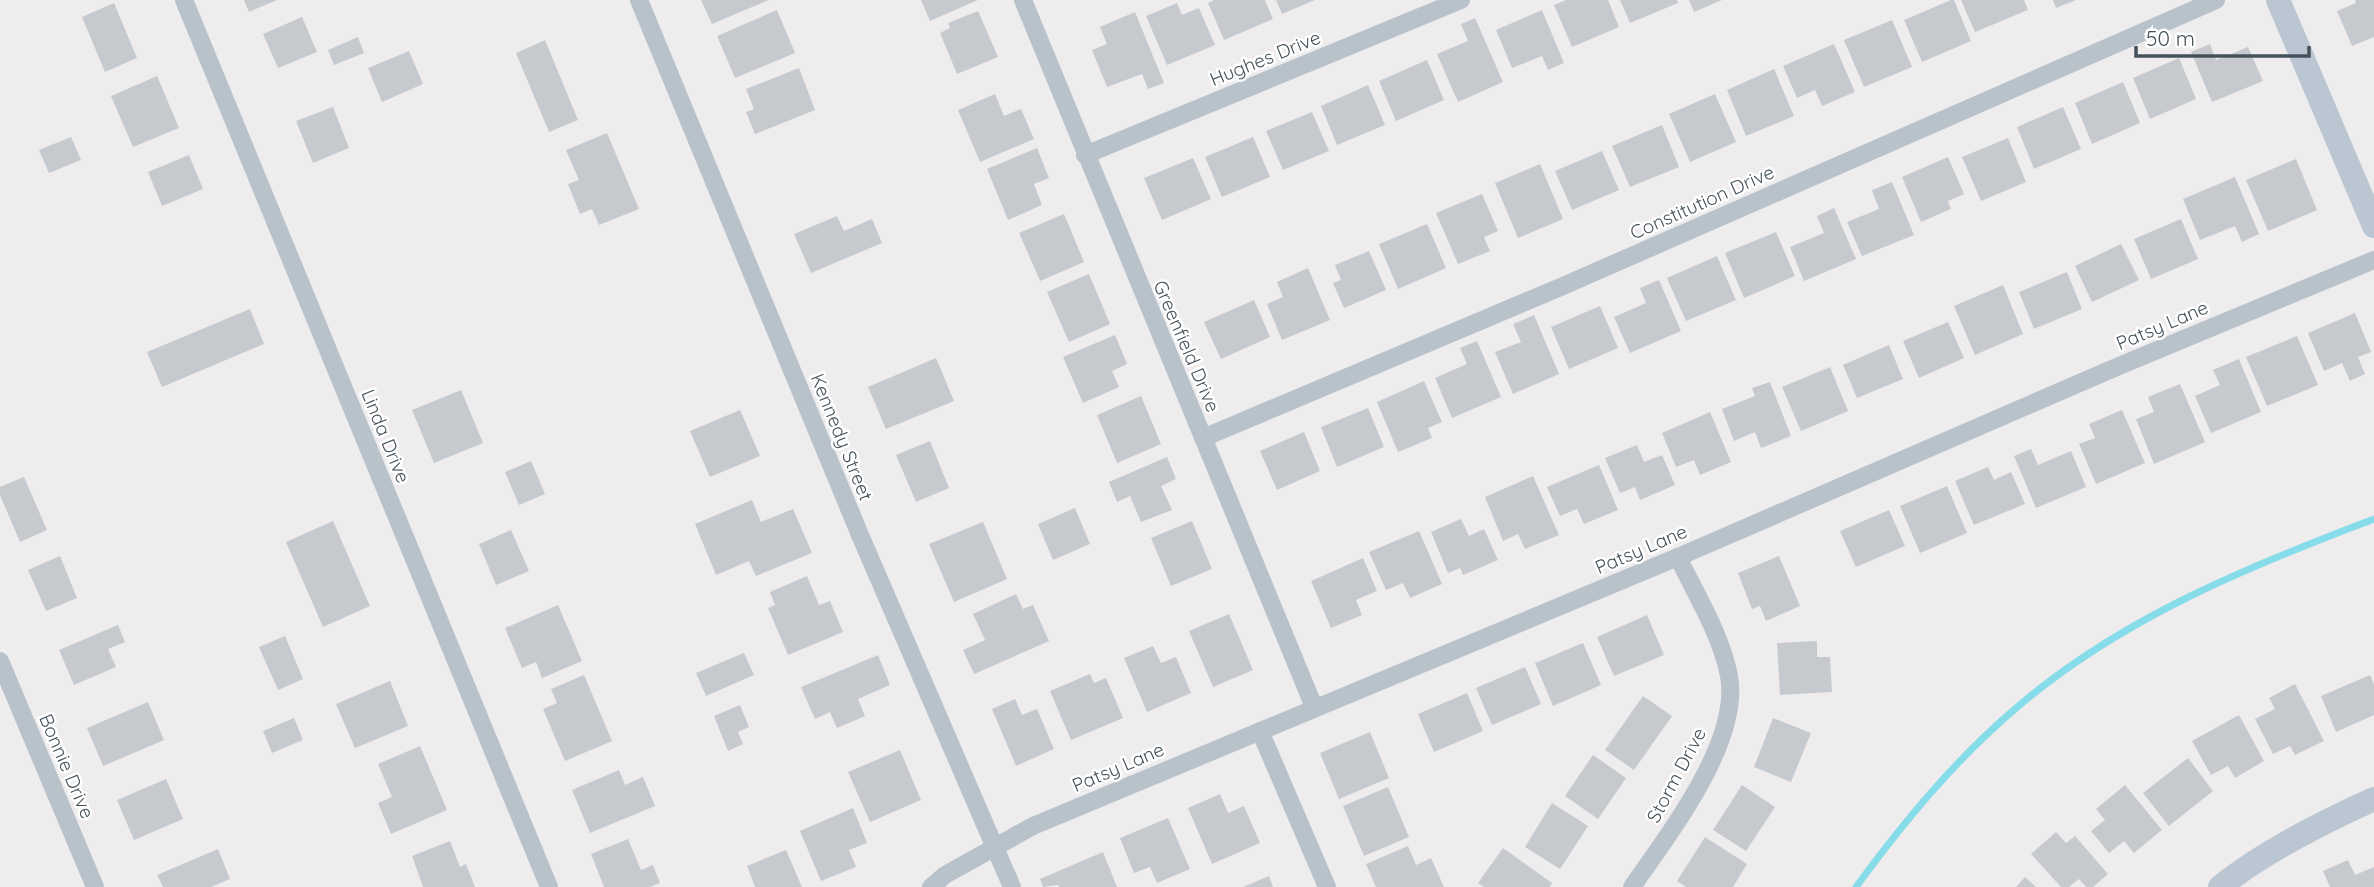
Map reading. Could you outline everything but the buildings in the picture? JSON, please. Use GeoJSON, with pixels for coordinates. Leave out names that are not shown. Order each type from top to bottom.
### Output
{"type":"FeatureCollection","features":[{"type":"Feature","properties":{"kind":"street","name":"Linda Drive"},"geometry":{"type":"LineString","coordinates":[[184,0],[550,887]]}},
{"type":"Feature","properties":{"kind":"street","name":"Kennedy Street"},"geometry":{"type":"LineString","coordinates":[[639,0],[860,535],[1012,887]]}},
{"type":"Feature","properties":{"kind":"street","name":"Greenfield Drive"},"geometry":{"type":"LineString","coordinates":[[1023,0],[1314,708]]}},
{"type":"Feature","properties":{"kind":"street","name":"Hughes Drive"},"geometry":{"type":"LineString","coordinates":[[1085,155],[1461,0]]}},
{"type":"Feature","properties":{"kind":"street","name":"Constitution Drive"},"geometry":{"type":"LineString","coordinates":[[1203,439],[1563,286],[2216,0]]}},
{"type":"Feature","properties":{"kind":"street"},"geometry":{"type":"LineString","coordinates":[[2278,0],[2374,226]]}},
{"type":"Feature","properties":{"kind":"street","name":"Patsy Lane"},"geometry":{"type":"LineString","coordinates":[[931,887],[945,875],[1032,826],[1678,557],[2119,366],[2374,260]]}},
{"type":"Feature","properties":{"kind":"street","name":"Storm Drive"},"geometry":{"type":"LineString","coordinates":[[1632,887],[1682,815],[1720,746],[1729,709],[1730,678],[1720,645],[1678,557]]}},
{"type":"Feature","properties":{"kind":"street","name":"Bonnie Drive"},"geometry":{"type":"LineString","coordinates":[[0,661],[95,887]]}},
{"type":"Feature","properties":{"kind":"street"},"geometry":{"type":"LineString","coordinates":[[1260,731],[1327,887]]}},
{"type":"Feature","properties":{"kind":"street"},"geometry":{"type":"LineString","coordinates":[[2220,887],[2235,875],[2291,842],[2374,799]]}},
{"type":"Feature","properties":{"kind":"waterway"},"geometry":{"type":"LineString","coordinates":[[1856,887],[1950,771],[2015,709],[2055,677],[2097,648],[2186,598],[2279,556],[2374,519]]}}]}
